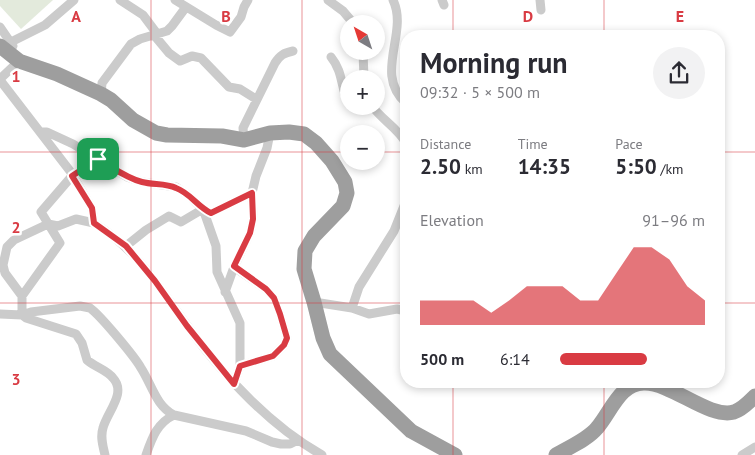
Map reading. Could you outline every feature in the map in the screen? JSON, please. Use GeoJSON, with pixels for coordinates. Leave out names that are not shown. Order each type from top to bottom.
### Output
{"type":"FeatureCollection","features":[{"type":"Feature","properties":{"kind":"highway"},"geometry":{"type":"LineString","coordinates":[[5,44],[19,61],[57,74],[101,94],[111,100],[133,120],[156,133],[167,136],[222,136],[244,140],[270,133],[289,132],[304,134],[316,142],[345,182],[347,193],[343,206],[314,236],[305,251],[304,269],[323,338],[330,354],[411,431],[455,455]]}},
{"type":"Feature","properties":{"kind":"highway"},"geometry":{"type":"LineString","coordinates":[[556,455],[597,428],[620,395],[629,388]]}},
{"type":"Feature","properties":{"kind":"highway"},"geometry":{"type":"LineString","coordinates":[[664,388],[719,412],[734,412],[746,406],[755,396]]}},
{"type":"Feature","properties":{"kind":"street"},"geometry":{"type":"LineString","coordinates":[[0,26],[5,44],[44,25],[74,0]]}},
{"type":"Feature","properties":{"kind":"street"},"geometry":{"type":"LineString","coordinates":[[120,0],[143,15],[155,30],[154,35],[174,58],[180,61],[192,56],[201,58],[229,87],[240,89],[256,99]]}},
{"type":"Feature","properties":{"kind":"street"},"geometry":{"type":"LineString","coordinates":[[175,0],[230,32],[241,17],[248,0]]}},
{"type":"Feature","properties":{"kind":"street"},"geometry":{"type":"LineString","coordinates":[[328,0],[346,15]]}},
{"type":"Feature","properties":{"kind":"street"},"geometry":{"type":"LineString","coordinates":[[396,1],[398,32],[391,60],[391,71],[400,96]]}},
{"type":"Feature","properties":{"kind":"street"},"geometry":{"type":"LineString","coordinates":[[101,94],[102,83],[131,44],[167,31],[186,7]]}},
{"type":"Feature","properties":{"kind":"street"},"geometry":{"type":"LineString","coordinates":[[244,140],[243,128],[256,99],[280,56],[293,51]]}},
{"type":"Feature","properties":{"kind":"street"},"geometry":{"type":"LineString","coordinates":[[331,57],[340,72]]}},
{"type":"Feature","properties":{"kind":"street"},"geometry":{"type":"LineString","coordinates":[[19,61],[0,80],[41,132],[42,137],[64,162],[92,208],[94,223]]}},
{"type":"Feature","properties":{"kind":"street"},"geometry":{"type":"LineString","coordinates":[[379,115],[393,126],[400,135]]}},
{"type":"Feature","properties":{"kind":"street"},"geometry":{"type":"LineString","coordinates":[[41,132],[47,132],[73,144],[127,177],[142,182],[176,187],[203,209],[211,213],[252,193]]}},
{"type":"Feature","properties":{"kind":"street"},"geometry":{"type":"LineString","coordinates":[[225,292],[234,266],[250,233],[253,219],[252,193],[270,133]]}},
{"type":"Feature","properties":{"kind":"street"},"geometry":{"type":"LineString","coordinates":[[22,315],[22,296],[60,243],[41,212],[72,176],[98,159]]}},
{"type":"Feature","properties":{"kind":"street"},"geometry":{"type":"LineString","coordinates":[[126,246],[146,230],[169,216],[181,222],[203,209]]}},
{"type":"Feature","properties":{"kind":"street"},"geometry":{"type":"LineString","coordinates":[[203,209],[216,246],[217,272],[240,323],[240,366],[234,384]]}},
{"type":"Feature","properties":{"kind":"street"},"geometry":{"type":"LineString","coordinates":[[352,308],[359,287],[394,231],[400,216]]}},
{"type":"Feature","properties":{"kind":"street"},"geometry":{"type":"LineString","coordinates":[[22,296],[5,273],[3,265],[7,247],[14,240],[48,224],[58,226],[76,219],[94,223],[126,246],[155,281],[187,326],[248,399],[298,440],[322,455]]}},
{"type":"Feature","properties":{"kind":"street"},"geometry":{"type":"LineString","coordinates":[[234,266],[266,289],[274,298],[287,338],[284,345],[273,356],[240,366]]}},
{"type":"Feature","properties":{"kind":"street"},"geometry":{"type":"LineString","coordinates":[[314,302],[352,308],[369,314],[400,310]]}},
{"type":"Feature","properties":{"kind":"street"},"geometry":{"type":"LineString","coordinates":[[0,314],[22,315],[31,312],[80,306],[90,308],[140,366],[165,411],[174,416],[239,429],[282,444],[290,444],[298,440]]}},
{"type":"Feature","properties":{"kind":"street"},"geometry":{"type":"LineString","coordinates":[[22,315],[40,324],[76,334],[80,338],[87,360],[112,376],[117,383],[119,391],[102,429],[101,440],[105,455]]}},
{"type":"Feature","properties":{"kind":"street"},"geometry":{"type":"LineString","coordinates":[[146,455],[158,428],[164,420],[174,416]]}},
{"type":"Feature","properties":{"kind":"street"},"geometry":{"type":"LineString","coordinates":[[742,455],[755,447]]}},
{"type":"Feature","properties":{"kind":"shaded area"},"geometry":{"type":"Polygon","coordinates":[[[0,0],[53,0],[21,29],[0,6],[0,0]]]}},
{"type":"Feature","properties":{"kind":"route"},"geometry":{"type":"LineString","coordinates":[[98,159],[127,177],[142,182],[176,187],[203,209],[211,213],[252,193],[253,219],[250,233],[234,266],[266,289],[274,298],[287,338],[284,345],[273,356],[240,366],[234,384],[126,246],[94,223],[92,208],[72,176],[98,159]]}}]}
